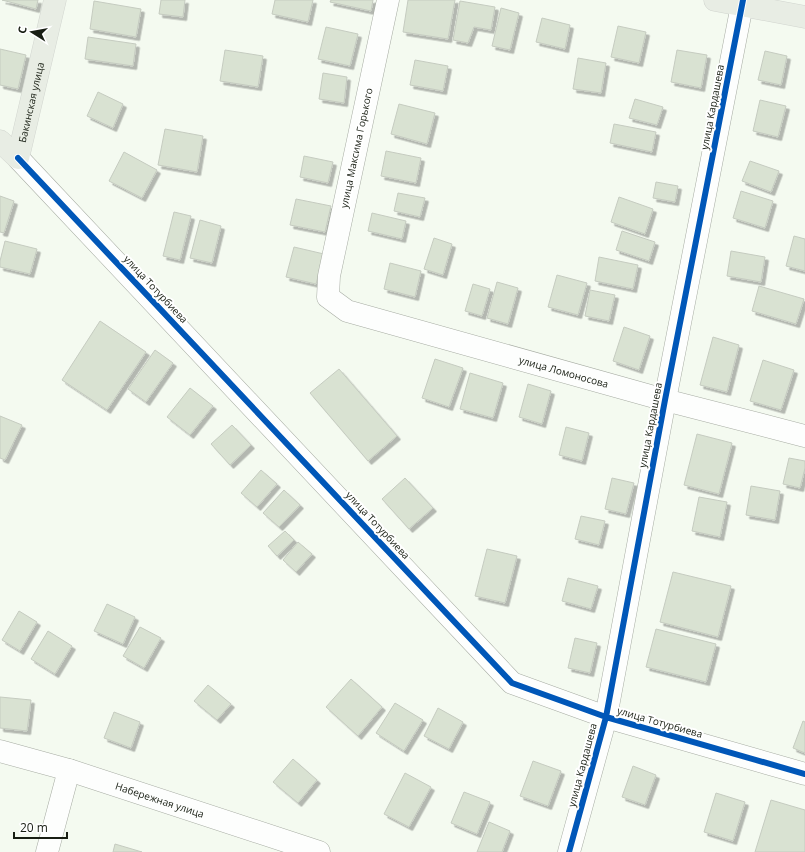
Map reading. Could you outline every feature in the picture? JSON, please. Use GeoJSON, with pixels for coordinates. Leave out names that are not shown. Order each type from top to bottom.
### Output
{"type":"FeatureCollection","features":[{"type":"Feature","properties":{"kind":"main road","name":"Бакинская улица"},"geometry":{"type":"LineString","coordinates":[[5,149],[54,0]]}},
{"type":"Feature","properties":{"kind":"main road"},"geometry":{"type":"LineString","coordinates":[[715,0],[742,3],[805,17]]}},
{"type":"Feature","properties":{"kind":"street","name":"улица Максима Горького"},"geometry":{"type":"LineString","coordinates":[[328,297],[329,276],[388,0]]}},
{"type":"Feature","properties":{"kind":"street","name":"улица Кардашева"},"geometry":{"type":"LineString","coordinates":[[569,852],[606,717],[665,400],[742,3]]}},
{"type":"Feature","properties":{"kind":"street","name":"улица Тотурбиева"},"geometry":{"type":"LineString","coordinates":[[5,149],[512,683],[606,717],[805,774]]}},
{"type":"Feature","properties":{"kind":"street","name":"улица Ломоносова"},"geometry":{"type":"LineString","coordinates":[[328,297],[347,311],[665,400],[805,436]]}},
{"type":"Feature","properties":{"kind":"street","name":"Набережная улица"},"geometry":{"type":"LineString","coordinates":[[0,751],[69,770],[319,852]]}},
{"type":"Feature","properties":{"kind":"street"},"geometry":{"type":"LineString","coordinates":[[47,852],[69,770]]}},
{"type":"Feature","properties":{"kind":"building"},"geometry":{"type":"Polygon","coordinates":[[[2,0],[38,0],[36,9],[2,0]]]}},
{"type":"Feature","properties":{"kind":"building"},"geometry":{"type":"Polygon","coordinates":[[[161,0],[185,0],[183,17],[159,14],[161,0]]]}},
{"type":"Feature","properties":{"kind":"building"},"geometry":{"type":"Polygon","coordinates":[[[275,0],[313,0],[308,22],[272,14],[275,0]]]}},
{"type":"Feature","properties":{"kind":"building"},"geometry":{"type":"Polygon","coordinates":[[[331,0],[373,0],[371,11],[330,2],[331,0]]]}},
{"type":"Feature","properties":{"kind":"building"},"geometry":{"type":"Polygon","coordinates":[[[408,0],[455,0],[448,39],[403,32],[408,0]]]}},
{"type":"Feature","properties":{"kind":"building"},"geometry":{"type":"Polygon","coordinates":[[[94,1],[141,9],[136,37],[90,29],[94,1]]]}},
{"type":"Feature","properties":{"kind":"building"},"geometry":{"type":"Polygon","coordinates":[[[460,1],[495,7],[491,30],[474,27],[468,43],[453,40],[460,1]]]}},
{"type":"Feature","properties":{"kind":"building"},"geometry":{"type":"Polygon","coordinates":[[[501,8],[519,13],[510,50],[492,46],[501,8]]]}},
{"type":"Feature","properties":{"kind":"building"},"geometry":{"type":"Polygon","coordinates":[[[542,18],[570,25],[565,49],[536,42],[542,18]]]}},
{"type":"Feature","properties":{"kind":"building"},"geometry":{"type":"Polygon","coordinates":[[[618,26],[646,32],[639,63],[611,57],[618,26]]]}},
{"type":"Feature","properties":{"kind":"building"},"geometry":{"type":"Polygon","coordinates":[[[326,27],[358,34],[350,66],[318,59],[326,27]]]}},
{"type":"Feature","properties":{"kind":"building"},"geometry":{"type":"Polygon","coordinates":[[[88,37],[136,44],[133,66],[85,59],[88,37]]]}},
{"type":"Feature","properties":{"kind":"building"},"geometry":{"type":"Polygon","coordinates":[[[0,49],[26,55],[18,89],[0,85],[0,49]]]}},
{"type":"Feature","properties":{"kind":"building"},"geometry":{"type":"Polygon","coordinates":[[[225,50],[263,56],[258,87],[220,81],[225,50]]]}},
{"type":"Feature","properties":{"kind":"building"},"geometry":{"type":"Polygon","coordinates":[[[677,50],[707,55],[701,88],[671,82],[677,50]]]}},
{"type":"Feature","properties":{"kind":"building"},"geometry":{"type":"Polygon","coordinates":[[[765,51],[787,56],[781,85],[758,80],[765,51]]]}},
{"type":"Feature","properties":{"kind":"building"},"geometry":{"type":"Polygon","coordinates":[[[578,58],[606,63],[601,93],[573,89],[578,58]]]}},
{"type":"Feature","properties":{"kind":"building"},"geometry":{"type":"Polygon","coordinates":[[[415,60],[448,66],[443,91],[410,85],[415,60]]]}},
{"type":"Feature","properties":{"kind":"building"},"geometry":{"type":"Polygon","coordinates":[[[323,73],[347,77],[344,103],[319,99],[323,73]]]}},
{"type":"Feature","properties":{"kind":"building"},"geometry":{"type":"Polygon","coordinates":[[[98,92],[123,104],[113,128],[87,116],[98,92]]]}},
{"type":"Feature","properties":{"kind":"building"},"geometry":{"type":"Polygon","coordinates":[[[635,99],[663,107],[657,125],[629,118],[635,99]]]}},
{"type":"Feature","properties":{"kind":"building"},"geometry":{"type":"Polygon","coordinates":[[[760,100],[786,106],[778,137],[753,131],[760,100]]]}},
{"type":"Feature","properties":{"kind":"building"},"geometry":{"type":"Polygon","coordinates":[[[399,104],[435,113],[427,144],[391,134],[399,104]]]}},
{"type":"Feature","properties":{"kind":"building"},"geometry":{"type":"Polygon","coordinates":[[[614,124],[656,132],[652,152],[610,143],[614,124]]]}},
{"type":"Feature","properties":{"kind":"building"},"geometry":{"type":"Polygon","coordinates":[[[165,129],[203,136],[197,172],[158,165],[165,129]]]}},
{"type":"Feature","properties":{"kind":"building"},"geometry":{"type":"Polygon","coordinates":[[[386,151],[421,158],[416,183],[381,176],[386,151]]]}},
{"type":"Feature","properties":{"kind":"building"},"geometry":{"type":"Polygon","coordinates":[[[124,152],[157,170],[142,198],[109,181],[124,152]]]}},
{"type":"Feature","properties":{"kind":"building"},"geometry":{"type":"Polygon","coordinates":[[[304,156],[333,162],[328,183],[300,177],[304,156]]]}},
{"type":"Feature","properties":{"kind":"building"},"geometry":{"type":"Polygon","coordinates":[[[750,161],[779,171],[771,192],[742,181],[750,161]]]}},
{"type":"Feature","properties":{"kind":"building"},"geometry":{"type":"Polygon","coordinates":[[[656,182],[678,186],[675,202],[653,198],[656,182]]]}},
{"type":"Feature","properties":{"kind":"building"},"geometry":{"type":"Polygon","coordinates":[[[741,191],[773,201],[765,228],[733,218],[741,191]]]}},
{"type":"Feature","properties":{"kind":"building"},"geometry":{"type":"Polygon","coordinates":[[[398,193],[425,198],[420,217],[394,211],[398,193]]]}},
{"type":"Feature","properties":{"kind":"building"},"geometry":{"type":"Polygon","coordinates":[[[0,196],[14,201],[4,233],[0,232],[0,196]]]}},
{"type":"Feature","properties":{"kind":"building"},"geometry":{"type":"Polygon","coordinates":[[[619,197],[653,209],[645,234],[611,222],[619,197]]]}},
{"type":"Feature","properties":{"kind":"building"},"geometry":{"type":"Polygon","coordinates":[[[296,199],[331,206],[325,232],[290,225],[296,199]]]}},
{"type":"Feature","properties":{"kind":"building"},"geometry":{"type":"Polygon","coordinates":[[[174,212],[191,216],[180,260],[163,256],[174,212]]]}},
{"type":"Feature","properties":{"kind":"building"},"geometry":{"type":"Polygon","coordinates":[[[372,213],[406,221],[402,239],[368,231],[372,213]]]}},
{"type":"Feature","properties":{"kind":"building"},"geometry":{"type":"Polygon","coordinates":[[[200,220],[221,226],[212,263],[190,258],[200,220]]]}},
{"type":"Feature","properties":{"kind":"building"},"geometry":{"type":"Polygon","coordinates":[[[622,231],[655,242],[649,261],[616,250],[622,231]]]}},
{"type":"Feature","properties":{"kind":"building"},"geometry":{"type":"Polygon","coordinates":[[[794,236],[805,239],[805,271],[786,266],[794,236]]]}},
{"type":"Feature","properties":{"kind":"building"},"geometry":{"type":"Polygon","coordinates":[[[434,238],[452,244],[443,275],[424,269],[434,238]]]}},
{"type":"Feature","properties":{"kind":"building"},"geometry":{"type":"Polygon","coordinates":[[[5,241],[37,249],[30,274],[0,267],[5,241]]]}},
{"type":"Feature","properties":{"kind":"building"},"geometry":{"type":"Polygon","coordinates":[[[294,247],[324,254],[316,284],[286,277],[294,247]]]}},
{"type":"Feature","properties":{"kind":"building"},"geometry":{"type":"Polygon","coordinates":[[[731,251],[765,257],[761,282],[727,276],[731,251]]]}},
{"type":"Feature","properties":{"kind":"building"},"geometry":{"type":"Polygon","coordinates":[[[599,257],[638,265],[633,289],[595,281],[599,257]]]}},
{"type":"Feature","properties":{"kind":"building"},"geometry":{"type":"Polygon","coordinates":[[[390,263],[421,271],[415,297],[384,289],[390,263]]]}},
{"type":"Feature","properties":{"kind":"building"},"geometry":{"type":"Polygon","coordinates":[[[557,275],[587,283],[578,315],[548,307],[557,275]]]}},
{"type":"Feature","properties":{"kind":"building"},"geometry":{"type":"Polygon","coordinates":[[[497,282],[518,288],[508,324],[487,318],[497,282]]]}},
{"type":"Feature","properties":{"kind":"building"},"geometry":{"type":"Polygon","coordinates":[[[473,284],[490,289],[482,316],[465,311],[473,284]]]}},
{"type":"Feature","properties":{"kind":"building"},"geometry":{"type":"Polygon","coordinates":[[[759,286],[804,299],[796,324],[752,311],[759,286]]]}},
{"type":"Feature","properties":{"kind":"building"},"geometry":{"type":"Polygon","coordinates":[[[590,290],[615,295],[609,321],[585,316],[590,290]]]}},
{"type":"Feature","properties":{"kind":"building"},"geometry":{"type":"Polygon","coordinates":[[[100,321],[146,352],[107,410],[62,380],[100,321]]]}},
{"type":"Feature","properties":{"kind":"building"},"geometry":{"type":"Polygon","coordinates":[[[624,327],[650,336],[639,370],[613,361],[624,327]]]}},
{"type":"Feature","properties":{"kind":"building"},"geometry":{"type":"Polygon","coordinates":[[[713,337],[739,345],[727,392],[700,385],[713,337]]]}},
{"type":"Feature","properties":{"kind":"building"},"geometry":{"type":"Polygon","coordinates":[[[155,350],[173,363],[146,402],[128,389],[155,350]]]}},
{"type":"Feature","properties":{"kind":"building"},"geometry":{"type":"Polygon","coordinates":[[[435,359],[463,368],[449,407],[422,398],[435,359]]]}},
{"type":"Feature","properties":{"kind":"building"},"geometry":{"type":"Polygon","coordinates":[[[763,360],[794,370],[781,410],[750,401],[763,360]]]}},
{"type":"Feature","properties":{"kind":"building"},"geometry":{"type":"Polygon","coordinates":[[[339,369],[397,436],[368,461],[310,393],[339,369]]]}},
{"type":"Feature","properties":{"kind":"building"},"geometry":{"type":"Polygon","coordinates":[[[470,373],[503,383],[493,418],[460,409],[470,373]]]}},
{"type":"Feature","properties":{"kind":"building"},"geometry":{"type":"Polygon","coordinates":[[[528,384],[551,391],[542,424],[519,417],[528,384]]]}},
{"type":"Feature","properties":{"kind":"building"},"geometry":{"type":"Polygon","coordinates":[[[190,388],[213,406],[190,435],[167,417],[190,388]]]}},
{"type":"Feature","properties":{"kind":"building"},"geometry":{"type":"Polygon","coordinates":[[[0,416],[22,425],[5,460],[0,458],[0,416]]]}},
{"type":"Feature","properties":{"kind":"building"},"geometry":{"type":"Polygon","coordinates":[[[232,425],[251,445],[230,465],[211,444],[232,425]]]}},
{"type":"Feature","properties":{"kind":"building"},"geometry":{"type":"Polygon","coordinates":[[[566,427],[589,433],[582,461],[559,455],[566,427]]]}},
{"type":"Feature","properties":{"kind":"building"},"geometry":{"type":"Polygon","coordinates":[[[697,434],[732,443],[719,494],[684,485],[697,434]]]}},
{"type":"Feature","properties":{"kind":"building"},"geometry":{"type":"Polygon","coordinates":[[[789,458],[805,461],[805,468],[800,488],[783,484],[789,458]]]}},
{"type":"Feature","properties":{"kind":"building"},"geometry":{"type":"Polygon","coordinates":[[[261,470],[277,484],[257,507],[241,493],[261,470]]]}},
{"type":"Feature","properties":{"kind":"building"},"geometry":{"type":"Polygon","coordinates":[[[405,478],[433,508],[409,529],[382,499],[405,478]]]}},
{"type":"Feature","properties":{"kind":"building"},"geometry":{"type":"Polygon","coordinates":[[[612,478],[634,483],[626,514],[605,509],[612,478]]]}},
{"type":"Feature","properties":{"kind":"building"},"geometry":{"type":"Polygon","coordinates":[[[751,486],[780,491],[775,520],[746,515],[751,486]]]}},
{"type":"Feature","properties":{"kind":"building"},"geometry":{"type":"Polygon","coordinates":[[[284,490],[300,505],[279,527],[263,513],[284,490]]]}},
{"type":"Feature","properties":{"kind":"building"},"geometry":{"type":"Polygon","coordinates":[[[699,497],[727,502],[720,537],[692,531],[699,497]]]}},
{"type":"Feature","properties":{"kind":"building"},"geometry":{"type":"Polygon","coordinates":[[[581,516],[605,521],[599,545],[575,539],[581,516]]]}},
{"type":"Feature","properties":{"kind":"building"},"geometry":{"type":"Polygon","coordinates":[[[285,531],[294,540],[277,556],[268,546],[285,531]]]}},
{"type":"Feature","properties":{"kind":"building"},"geometry":{"type":"Polygon","coordinates":[[[298,542],[312,554],[296,572],[283,560],[298,542]]]}},
{"type":"Feature","properties":{"kind":"building"},"geometry":{"type":"Polygon","coordinates":[[[487,549],[517,556],[505,603],[475,596],[487,549]]]}},
{"type":"Feature","properties":{"kind":"building"},"geometry":{"type":"Polygon","coordinates":[[[673,572],[731,586],[718,637],[660,622],[673,572]]]}},
{"type":"Feature","properties":{"kind":"building"},"geometry":{"type":"Polygon","coordinates":[[[568,578],[598,586],[591,609],[562,601],[568,578]]]}},
{"type":"Feature","properties":{"kind":"building"},"geometry":{"type":"Polygon","coordinates":[[[107,604],[135,617],[123,644],[94,631],[107,604]]]}},
{"type":"Feature","properties":{"kind":"building"},"geometry":{"type":"Polygon","coordinates":[[[19,611],[37,622],[20,651],[2,640],[19,611]]]}},
{"type":"Feature","properties":{"kind":"building"},"geometry":{"type":"Polygon","coordinates":[[[140,627],[161,638],[144,668],[123,656],[140,627]]]}},
{"type":"Feature","properties":{"kind":"building"},"geometry":{"type":"Polygon","coordinates":[[[656,629],[716,644],[706,682],[646,667],[656,629]]]}},
{"type":"Feature","properties":{"kind":"building"},"geometry":{"type":"Polygon","coordinates":[[[48,631],[72,646],[55,674],[31,659],[48,631]]]}},
{"type":"Feature","properties":{"kind":"building"},"geometry":{"type":"Polygon","coordinates":[[[575,638],[597,643],[590,673],[568,668],[575,638]]]}},
{"type":"Feature","properties":{"kind":"building"},"geometry":{"type":"Polygon","coordinates":[[[351,679],[382,707],[358,736],[326,707],[351,679]]]}},
{"type":"Feature","properties":{"kind":"building"},"geometry":{"type":"Polygon","coordinates":[[[208,685],[231,704],[217,720],[194,701],[208,685]]]}},
{"type":"Feature","properties":{"kind":"building"},"geometry":{"type":"Polygon","coordinates":[[[0,697],[31,700],[27,731],[0,728],[0,697]]]}},
{"type":"Feature","properties":{"kind":"building"},"geometry":{"type":"Polygon","coordinates":[[[395,703],[423,720],[404,751],[376,733],[395,703]]]}},
{"type":"Feature","properties":{"kind":"building"},"geometry":{"type":"Polygon","coordinates":[[[438,708],[463,722],[449,749],[424,736],[438,708]]]}},
{"type":"Feature","properties":{"kind":"building"},"geometry":{"type":"Polygon","coordinates":[[[114,712],[140,722],[131,748],[104,738],[114,712]]]}},
{"type":"Feature","properties":{"kind":"building"},"geometry":{"type":"Polygon","coordinates":[[[803,721],[805,722],[805,753],[793,748],[803,721]]]}},
{"type":"Feature","properties":{"kind":"building"},"geometry":{"type":"Polygon","coordinates":[[[293,759],[317,780],[298,803],[273,782],[293,759]]]}},
{"type":"Feature","properties":{"kind":"building"},"geometry":{"type":"Polygon","coordinates":[[[533,761],[561,771],[548,806],[520,796],[533,761]]]}},
{"type":"Feature","properties":{"kind":"building"},"geometry":{"type":"Polygon","coordinates":[[[633,766],[656,775],[645,805],[622,797],[633,766]]]}},
{"type":"Feature","properties":{"kind":"building"},"geometry":{"type":"Polygon","coordinates":[[[405,773],[431,787],[409,827],[384,814],[405,773]]]}},
{"type":"Feature","properties":{"kind":"building"},"geometry":{"type":"Polygon","coordinates":[[[464,792],[490,802],[477,834],[451,823],[464,792]]]}},
{"type":"Feature","properties":{"kind":"building"},"geometry":{"type":"Polygon","coordinates":[[[716,793],[745,802],[733,841],[704,832],[716,793]]]}},
{"type":"Feature","properties":{"kind":"building"},"geometry":{"type":"Polygon","coordinates":[[[771,800],[805,810],[805,852],[755,852],[771,800]]]}},
{"type":"Feature","properties":{"kind":"building"},"geometry":{"type":"Polygon","coordinates":[[[489,822],[510,831],[502,852],[477,852],[489,822]]]}},
{"type":"Feature","properties":{"kind":"building"},"geometry":{"type":"Polygon","coordinates":[[[115,844],[142,852],[113,852],[115,844]]]}},
{"type":"Feature","properties":{"kind":"cycle path"},"geometry":{"type":"LineString","coordinates":[[569,852],[606,717],[665,400],[743,0]]}},
{"type":"Feature","properties":{"kind":"cycle path"},"geometry":{"type":"LineString","coordinates":[[18,158],[512,683],[606,717],[805,774]]}}]}
